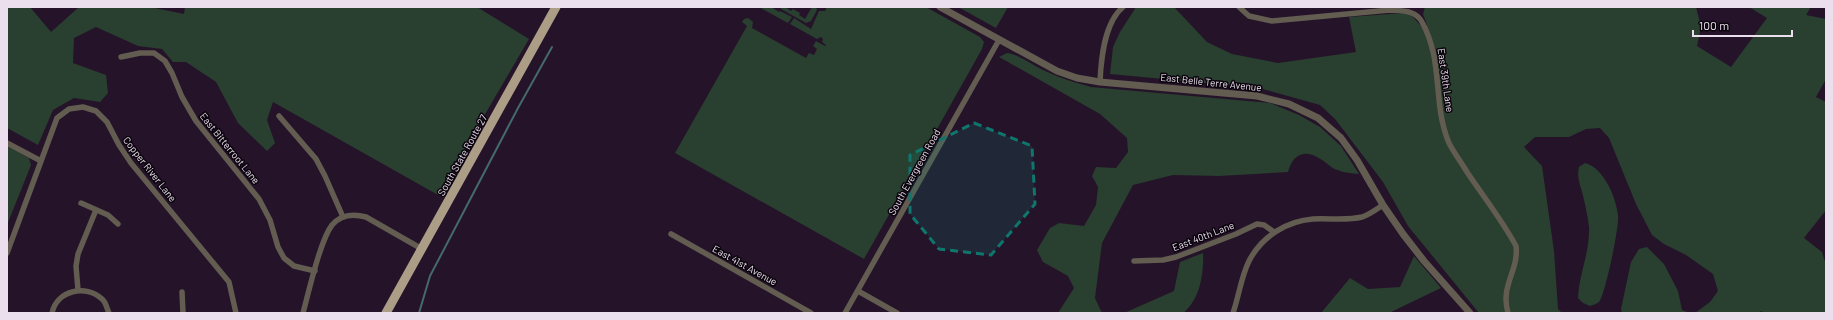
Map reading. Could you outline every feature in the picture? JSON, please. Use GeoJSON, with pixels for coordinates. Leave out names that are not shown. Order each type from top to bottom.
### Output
{"type":"FeatureCollection","features":[{"type":"Feature","properties":{"kind":"main road","name":"South State Route 27"},"geometry":{"type":"LineString","coordinates":[[386,313],[556,7]]}},
{"type":"Feature","properties":{"kind":"street","name":"East Belle Terre Avenue"},"geometry":{"type":"LineString","coordinates":[[940,7],[1057,71],[1077,78],[1100,82],[1258,96],[1289,104],[1318,118],[1341,138],[1357,160],[1383,205],[1424,261],[1468,312]]}},
{"type":"Feature","properties":{"kind":"street"},"geometry":{"type":"LineString","coordinates":[[1100,82],[1101,63],[1107,33],[1123,7]]}},
{"type":"Feature","properties":{"kind":"street","name":"East 39th Lane"},"geometry":{"type":"LineString","coordinates":[[1239,7],[1249,16],[1272,21],[1390,10],[1405,11],[1417,14],[1422,21],[1433,46],[1436,59],[1440,107],[1450,143],[1516,246],[1516,261],[1506,289],[1505,301],[1508,313]]}},
{"type":"Feature","properties":{"kind":"street","name":"South Evergreen Road"},"geometry":{"type":"LineString","coordinates":[[845,313],[999,40]]}},
{"type":"Feature","properties":{"kind":"street","name":"East Bitterroot Lane"},"geometry":{"type":"LineString","coordinates":[[121,57],[140,53],[154,53],[164,61],[172,73],[182,97],[196,121],[259,199],[270,220],[278,247],[284,258],[294,266],[315,271]]}},
{"type":"Feature","properties":{"kind":"street","name":"Copper River Lane"},"geometry":{"type":"LineString","coordinates":[[7,253],[57,118],[69,109],[83,107],[96,111],[107,122],[119,145],[131,163],[229,282],[236,313]]}},
{"type":"Feature","properties":{"kind":"street"},"geometry":{"type":"LineString","coordinates":[[280,116],[316,159],[343,217]]}},
{"type":"Feature","properties":{"kind":"street"},"geometry":{"type":"LineString","coordinates":[[7,143],[41,161]]}},
{"type":"Feature","properties":{"kind":"street"},"geometry":{"type":"LineString","coordinates":[[81,203],[108,215],[118,224]]}},
{"type":"Feature","properties":{"kind":"street"},"geometry":{"type":"LineString","coordinates":[[1233,313],[1245,270],[1250,259],[1261,244],[1274,232],[1293,223],[1314,219],[1342,220],[1364,217],[1383,205]]}},
{"type":"Feature","properties":{"kind":"street"},"geometry":{"type":"LineString","coordinates":[[78,290],[76,266],[78,254],[96,210]]}},
{"type":"Feature","properties":{"kind":"street"},"geometry":{"type":"LineString","coordinates":[[303,313],[325,237],[333,224],[343,217],[358,215],[366,217],[422,248]]}},
{"type":"Feature","properties":{"kind":"street","name":"East 40th Lane"},"geometry":{"type":"LineString","coordinates":[[1134,261],[1162,260],[1176,257],[1236,234],[1257,224],[1264,225],[1274,232]]}},
{"type":"Feature","properties":{"kind":"street","name":"East 41st Avenue"},"geometry":{"type":"LineString","coordinates":[[671,234],[811,313]]}},
{"type":"Feature","properties":{"kind":"street"},"geometry":{"type":"LineString","coordinates":[[52,313],[53,308],[60,298],[78,290],[92,292],[103,300],[109,313]]}},
{"type":"Feature","properties":{"kind":"street"},"geometry":{"type":"LineString","coordinates":[[858,291],[898,313]]}},
{"type":"Feature","properties":{"kind":"street"},"geometry":{"type":"LineString","coordinates":[[182,292],[183,313]]}},
{"type":"Feature","properties":{"kind":"highlighted area"},"geometry":{"type":"Polygon","coordinates":[[[974,123],[1032,146],[1035,204],[991,255],[939,249],[910,214],[910,155],[974,123]]]}},
{"type":"Feature","properties":{"kind":"green space"},"geometry":{"type":"Polygon","coordinates":[[[7,7],[30,7],[51,32],[79,7],[150,7],[184,14],[185,7],[477,7],[529,39],[438,195],[273,102],[267,120],[275,143],[267,151],[238,123],[216,82],[186,62],[173,62],[162,49],[138,46],[96,27],[74,38],[73,63],[106,75],[108,93],[100,102],[74,98],[53,110],[38,145],[7,128],[7,7]]]}},
{"type":"Feature","properties":{"kind":"green space"},"geometry":{"type":"Polygon","coordinates":[[[759,7],[773,7],[779,12],[780,11],[792,17],[788,23],[759,7]]]}},
{"type":"Feature","properties":{"kind":"green space"},"geometry":{"type":"Polygon","coordinates":[[[781,7],[785,7],[791,11],[793,9],[800,13],[799,15],[805,19],[812,7],[816,7],[817,10],[811,21],[806,23],[781,9],[781,7]]]}},
{"type":"Feature","properties":{"kind":"green space"},"geometry":{"type":"Polygon","coordinates":[[[827,7],[926,7],[980,37],[984,42],[982,49],[864,259],[675,153],[747,26],[742,22],[744,19],[748,18],[753,22],[752,28],[806,58],[809,53],[814,55],[817,49],[813,46],[816,41],[825,46],[826,45],[822,42],[823,39],[821,37],[817,39],[790,24],[794,18],[811,29],[819,11],[825,11],[827,7]]]}},
{"type":"Feature","properties":{"kind":"green space"},"geometry":{"type":"Polygon","coordinates":[[[958,7],[1008,7],[996,28],[958,7]]]}},
{"type":"Feature","properties":{"kind":"green space"},"geometry":{"type":"Polygon","coordinates":[[[1136,7],[1174,7],[1207,42],[1232,54],[1278,63],[1356,52],[1349,17],[1403,13],[1412,16],[1422,27],[1427,25],[1423,14],[1425,7],[1696,7],[1701,27],[1697,46],[1731,67],[1767,18],[1749,7],[1811,7],[1806,15],[1826,19],[1826,79],[1816,97],[1826,102],[1826,210],[1804,238],[1822,252],[1826,265],[1826,313],[1763,313],[1762,311],[1757,313],[1695,313],[1710,302],[1718,291],[1713,274],[1686,255],[1664,244],[1652,235],[1636,204],[1609,138],[1600,128],[1586,129],[1569,137],[1535,137],[1524,147],[1542,166],[1554,251],[1558,309],[1562,313],[1479,313],[1408,226],[1383,182],[1335,119],[1320,105],[1259,88],[1110,74],[1113,47],[1120,32],[1136,7]]]}},
{"type":"Feature","properties":{"kind":"green space"},"geometry":{"type":"Polygon","coordinates":[[[1007,53],[1020,57],[1053,74],[1091,87],[1270,103],[1299,115],[1320,127],[1341,146],[1359,174],[1336,169],[1316,156],[1305,154],[1296,157],[1288,172],[1219,176],[1173,175],[1133,185],[1102,243],[1095,298],[1101,311],[1104,313],[1058,313],[1074,288],[1068,276],[1043,262],[1037,250],[1050,228],[1059,223],[1084,226],[1096,205],[1098,187],[1092,176],[1096,167],[1116,168],[1128,152],[1127,138],[1100,114],[999,57],[1007,53]]]}},
{"type":"Feature","properties":{"kind":"green space"},"geometry":{"type":"Polygon","coordinates":[[[7,146],[29,158],[31,165],[7,225],[7,146]]]}},
{"type":"Feature","properties":{"kind":"green space"},"geometry":{"type":"Polygon","coordinates":[[[1585,163],[1598,171],[1608,184],[1615,200],[1618,215],[1614,245],[1602,297],[1599,302],[1590,306],[1583,303],[1578,298],[1589,236],[1588,217],[1578,176],[1579,167],[1585,163]]]}},
{"type":"Feature","properties":{"kind":"green space"},"geometry":{"type":"Polygon","coordinates":[[[1647,247],[1664,264],[1678,291],[1682,310],[1690,313],[1622,313],[1621,309],[1631,262],[1639,249],[1647,247]]]}},
{"type":"Feature","properties":{"kind":"green space"},"geometry":{"type":"Polygon","coordinates":[[[1203,253],[1203,269],[1200,286],[1189,308],[1183,313],[1124,313],[1174,291],[1180,262],[1203,253]]]}},
{"type":"Feature","properties":{"kind":"green space"},"geometry":{"type":"Polygon","coordinates":[[[1414,256],[1441,288],[1389,313],[1321,313],[1350,278],[1368,289],[1400,287],[1414,256]]]}},
{"type":"Feature","properties":{"kind":"waterway"},"geometry":{"type":"LineString","coordinates":[[419,313],[430,276],[518,108],[552,47]]}}]}
